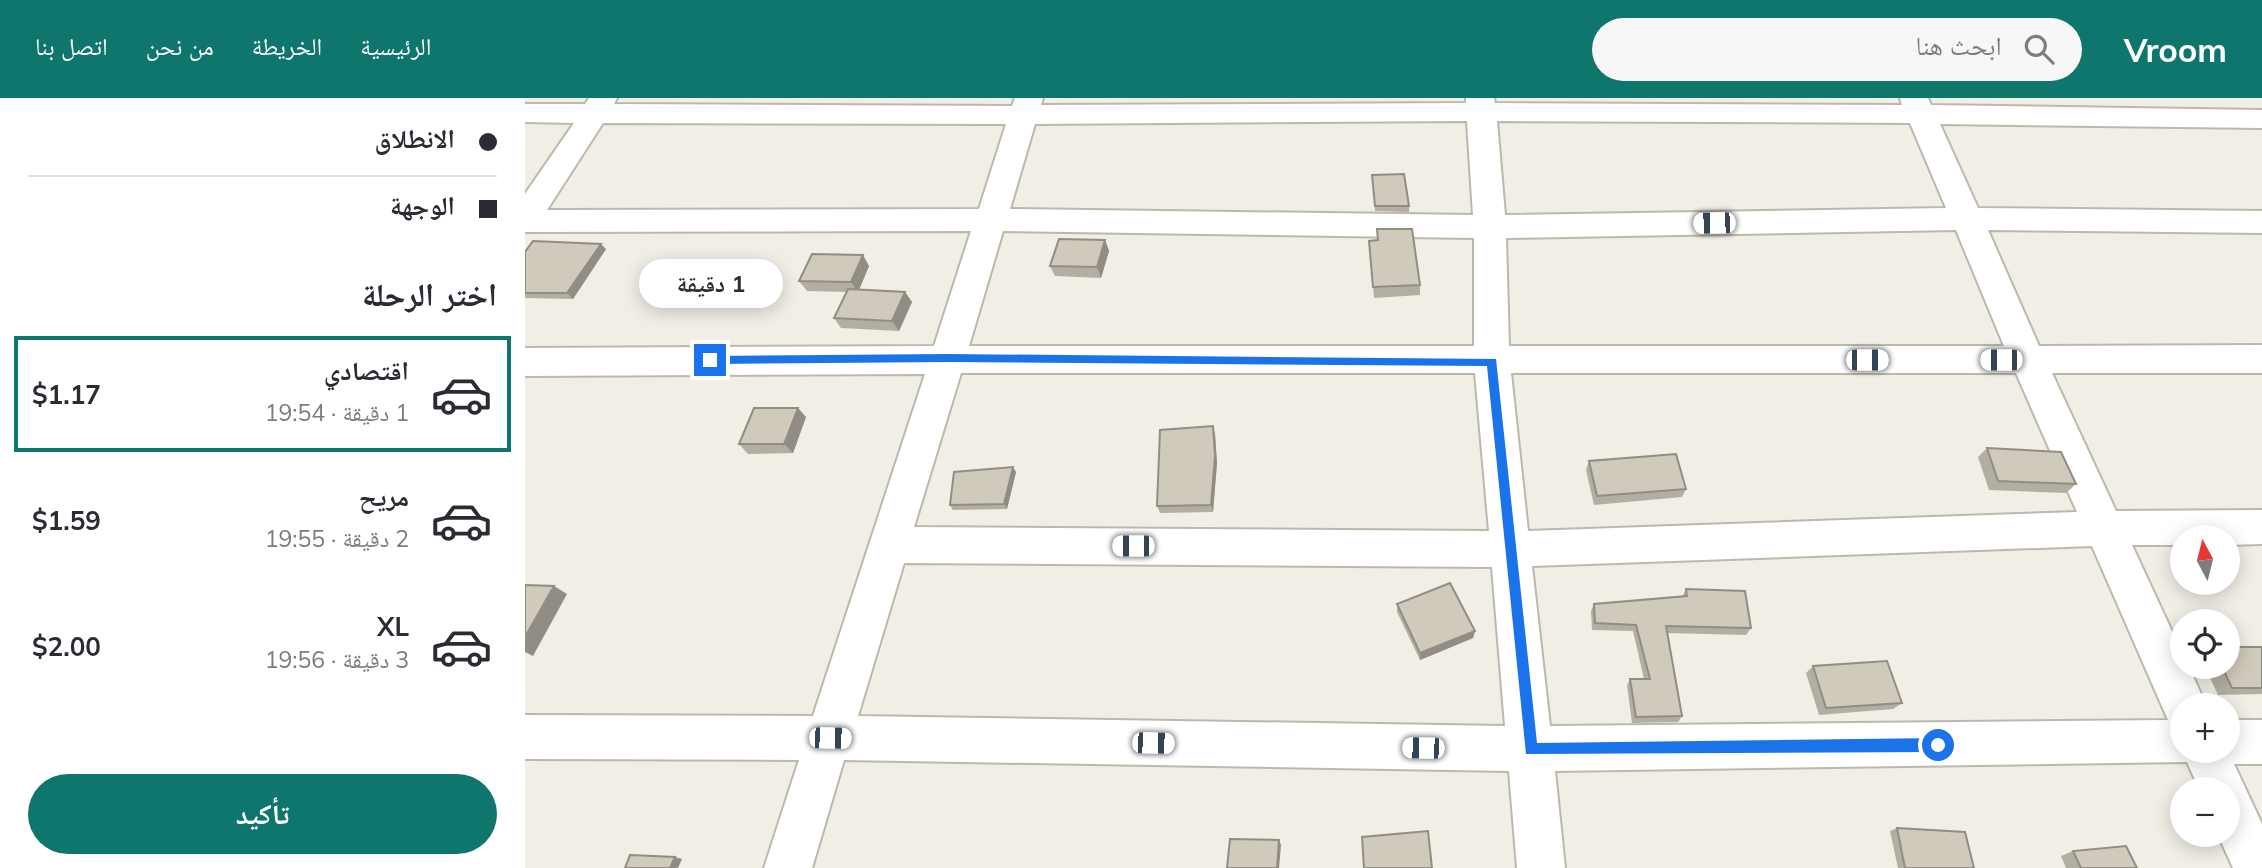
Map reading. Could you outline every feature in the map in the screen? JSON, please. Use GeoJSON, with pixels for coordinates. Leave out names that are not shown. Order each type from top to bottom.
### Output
{"type":"FeatureCollection","features":[{"type":"Feature","properties":{"kind":"street"},"geometry":{"type":"LineString","coordinates":[[525,113],[599,105],[1917,106],[2262,119]]}},
{"type":"Feature","properties":{"kind":"street"},"geometry":{"type":"LineString","coordinates":[[525,220],[599,105]]}},
{"type":"Feature","properties":{"kind":"street"},"geometry":{"type":"LineString","coordinates":[[1481,105],[1490,227],[1492,362],[1541,868]]}},
{"type":"Feature","properties":{"kind":"street"},"geometry":{"type":"LineString","coordinates":[[788,868],[993,220],[1026,106]]}},
{"type":"Feature","properties":{"kind":"street"},"geometry":{"type":"LineString","coordinates":[[1917,106],[2179,693]]}},
{"type":"Feature","properties":{"kind":"street"},"geometry":{"type":"LineString","coordinates":[[525,220],[993,220],[1490,227],[1966,219],[2262,222]]}},
{"type":"Feature","properties":{"kind":"street"},"geometry":{"type":"LineString","coordinates":[[525,362],[948,358],[1492,362],[2262,359]]}},
{"type":"Feature","properties":{"kind":"street"},"geometry":{"type":"LineString","coordinates":[[890,545],[1511,549],[2104,528],[2262,527]]}},
{"type":"Feature","properties":{"kind":"street"},"geometry":{"type":"LineString","coordinates":[[525,737],[830,738],[1531,749],[2170,742]]}},
{"type":"Feature","properties":{"kind":"street"},"geometry":{"type":"LineString","coordinates":[[2240,742],[2262,742]]}},
{"type":"Feature","properties":{"kind":"street"},"geometry":{"type":"LineString","coordinates":[[2240,829],[2257,868]]}},
{"type":"Feature","properties":{"kind":"building"},"geometry":{"type":"Polygon","coordinates":[[[1404,174],[1409,206],[1375,206],[1372,175],[1404,174]]]}},
{"type":"Feature","properties":{"kind":"building"},"geometry":{"type":"Polygon","coordinates":[[[1377,229],[1412,229],[1420,285],[1373,287],[1369,241],[1378,240],[1377,229]]]}},
{"type":"Feature","properties":{"kind":"building"},"geometry":{"type":"Polygon","coordinates":[[[1059,239],[1105,240],[1097,267],[1050,266],[1059,239]]]}},
{"type":"Feature","properties":{"kind":"building"},"geometry":{"type":"Polygon","coordinates":[[[533,241],[601,244],[567,293],[525,293],[525,252],[533,241]]]}},
{"type":"Feature","properties":{"kind":"building"},"geometry":{"type":"Polygon","coordinates":[[[812,254],[863,255],[851,282],[799,281],[812,254]]]}},
{"type":"Feature","properties":{"kind":"building"},"geometry":{"type":"Polygon","coordinates":[[[848,289],[905,292],[892,321],[834,318],[848,289]]]}},
{"type":"Feature","properties":{"kind":"building"},"geometry":{"type":"Polygon","coordinates":[[[754,408],[798,408],[784,444],[739,444],[754,408]]]}},
{"type":"Feature","properties":{"kind":"building"},"geometry":{"type":"Polygon","coordinates":[[[1213,426],[1215,456],[1211,505],[1157,506],[1160,430],[1213,426]]]}},
{"type":"Feature","properties":{"kind":"building"},"geometry":{"type":"Polygon","coordinates":[[[1987,448],[2061,452],[2076,484],[1998,481],[1987,448]]]}},
{"type":"Feature","properties":{"kind":"building"},"geometry":{"type":"Polygon","coordinates":[[[1676,454],[1686,489],[1597,496],[1589,461],[1676,454]]]}},
{"type":"Feature","properties":{"kind":"building"},"geometry":{"type":"Polygon","coordinates":[[[1013,467],[1004,504],[950,505],[954,472],[1013,467]]]}},
{"type":"Feature","properties":{"kind":"building"},"geometry":{"type":"Polygon","coordinates":[[[1450,583],[1475,631],[1420,653],[1397,604],[1450,583]]]}},
{"type":"Feature","properties":{"kind":"building"},"geometry":{"type":"Polygon","coordinates":[[[525,585],[554,586],[525,637],[525,585]]]}},
{"type":"Feature","properties":{"kind":"building"},"geometry":{"type":"Polygon","coordinates":[[[1686,589],[1745,591],[1751,628],[1666,626],[1682,716],[1636,717],[1630,679],[1650,679],[1636,625],[1595,623],[1594,604],[1687,596],[1686,589]]]}},
{"type":"Feature","properties":{"kind":"building"},"geometry":{"type":"Polygon","coordinates":[[[2240,647],[2262,647],[2262,688],[2232,688],[2228,679],[2240,679],[2240,647]]]}},
{"type":"Feature","properties":{"kind":"building"},"geometry":{"type":"Polygon","coordinates":[[[1887,661],[1902,703],[1826,708],[1813,666],[1887,661]]]}},
{"type":"Feature","properties":{"kind":"building"},"geometry":{"type":"Polygon","coordinates":[[[1897,828],[1965,832],[1974,868],[1905,868],[1897,828]]]}},
{"type":"Feature","properties":{"kind":"building"},"geometry":{"type":"Polygon","coordinates":[[[1428,831],[1432,868],[1364,868],[1362,837],[1428,831]]]}},
{"type":"Feature","properties":{"kind":"building"},"geometry":{"type":"Polygon","coordinates":[[[1230,839],[1279,840],[1277,868],[1227,868],[1230,839]]]}},
{"type":"Feature","properties":{"kind":"building"},"geometry":{"type":"Polygon","coordinates":[[[2126,846],[2137,868],[2081,868],[2073,851],[2126,846]]]}},
{"type":"Feature","properties":{"kind":"building"},"geometry":{"type":"Polygon","coordinates":[[[630,855],[675,857],[670,868],[625,868],[630,855]]]}},
{"type":"Feature","properties":{"kind":"route"},"geometry":{"type":"LineString","coordinates":[[710,360],[948,358],[1492,362],[1531,749],[1938,745]]}}]}
